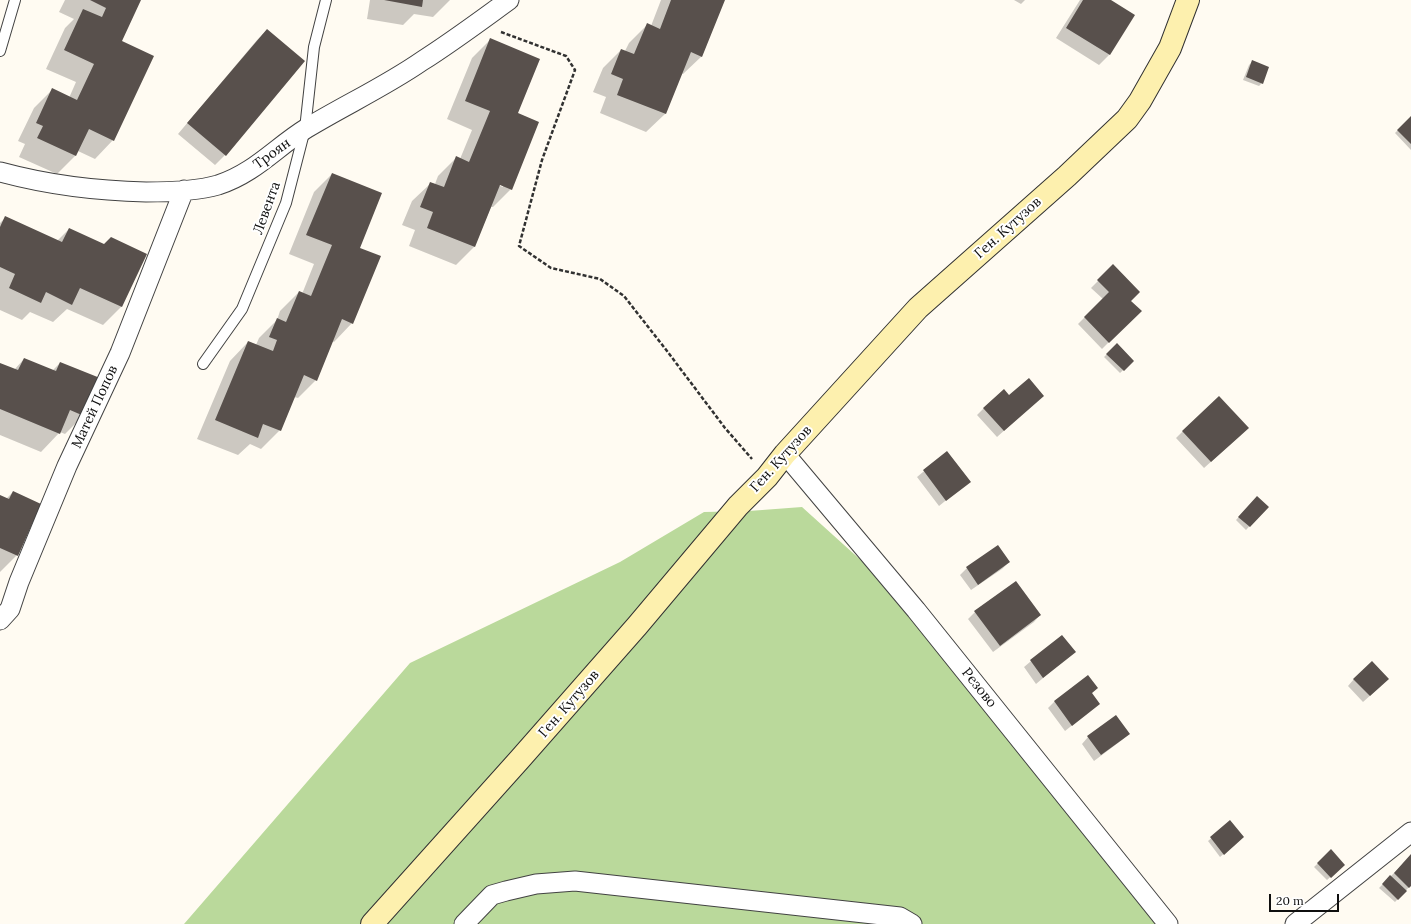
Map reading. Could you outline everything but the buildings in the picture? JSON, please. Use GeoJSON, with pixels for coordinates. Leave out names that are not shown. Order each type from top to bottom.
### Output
{"type":"FeatureCollection","features":[{"type":"Feature","properties":{"kind":"street","name":"Троян"},"geometry":{"type":"LineString","coordinates":[[0,172],[27,179],[66,186],[124,191],[164,192],[217,185],[241,176],[265,160],[305,129],[422,62],[509,0]]}},
{"type":"Feature","properties":{"kind":"street","name":"Ген. Кутузов"},"geometry":{"type":"LineString","coordinates":[[372,924],[637,626],[738,506],[767,477],[785,454],[918,308],[1067,176],[1127,118],[1140,101],[1170,48],[1188,0]]}},
{"type":"Feature","properties":{"kind":"street","name":"Матей Попов"},"geometry":{"type":"LineString","coordinates":[[0,620],[10,609],[19,582],[67,466],[120,353],[184,190]]}},
{"type":"Feature","properties":{"kind":"street","name":"Резово"},"geometry":{"type":"LineString","coordinates":[[785,454],[916,610],[1168,924]]}},
{"type":"Feature","properties":{"kind":"street"},"geometry":{"type":"LineString","coordinates":[[1295,924],[1411,832]]}},
{"type":"Feature","properties":{"kind":"street"},"geometry":{"type":"LineString","coordinates":[[464,924],[492,895],[536,884],[575,881],[900,917],[912,924]]}},
{"type":"Feature","properties":{"kind":"lane"},"geometry":{"type":"LineString","coordinates":[[0,52],[15,0]]}},
{"type":"Feature","properties":{"kind":"lane","name":"Левента"},"geometry":{"type":"LineString","coordinates":[[203,364],[242,309],[286,203],[305,129],[314,47],[326,0]]}},
{"type":"Feature","properties":{"kind":"lane"},"geometry":{"type":"LineString","coordinates":[[0,27],[9,18]]}},
{"type":"Feature","properties":{"kind":"path"},"geometry":{"type":"LineString","coordinates":[[476,23],[566,56],[575,70],[542,160],[519,246],[551,268],[600,279],[624,296],[725,428],[767,477]]}},
{"type":"Feature","properties":{"kind":"green space"},"geometry":{"type":"Polygon","coordinates":[[[802,507],[916,610],[1168,924],[184,924],[410,663],[620,562],[704,512],[749,511],[802,507]]]}}]}
